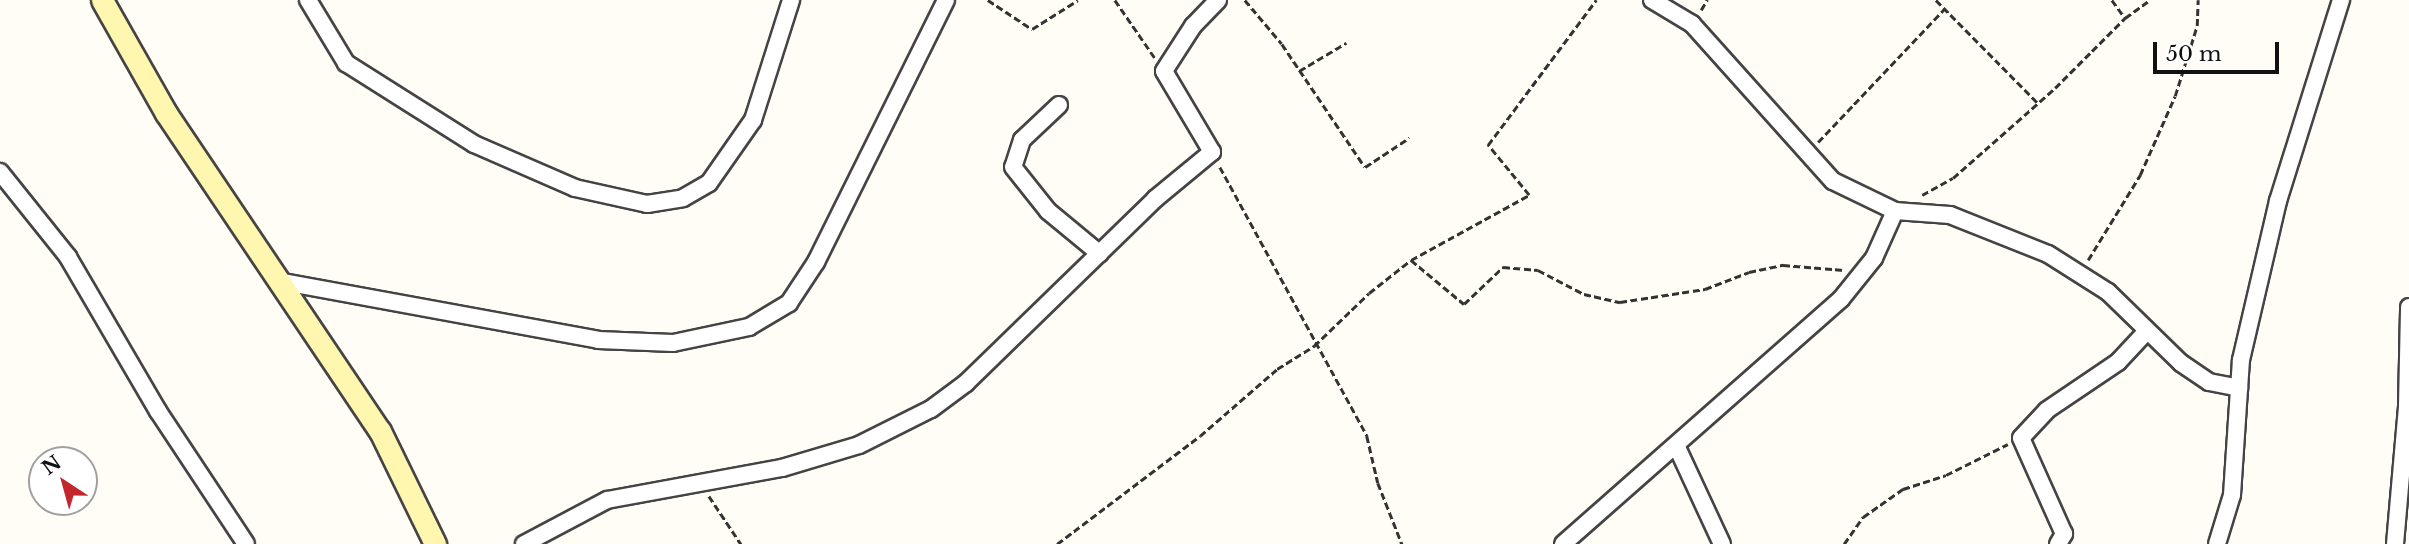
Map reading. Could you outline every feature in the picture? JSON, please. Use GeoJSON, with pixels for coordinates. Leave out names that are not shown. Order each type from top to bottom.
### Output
{"type":"FeatureCollection","features":[{"type":"Feature","properties":{"kind":"main road"},"geometry":{"type":"LineString","coordinates":[[102,0],[166,113],[380,431],[435,544]]}},
{"type":"Feature","properties":{"kind":"street"},"geometry":{"type":"LineString","coordinates":[[308,0],[346,63],[474,144],[575,188],[647,204],[683,198],[709,183],[753,120],[791,0]]}},
{"type":"Feature","properties":{"kind":"street"},"geometry":{"type":"LineString","coordinates":[[278,281],[598,340],[673,343],[749,327],[789,303],[816,261],[946,0]]}},
{"type":"Feature","properties":{"kind":"street"},"geometry":{"type":"LineString","coordinates":[[524,544],[607,500],[782,468],[859,445],[931,409],[966,383],[1100,254],[1212,152],[1164,71],[1193,26],[1218,0]]}},
{"type":"Feature","properties":{"kind":"street"},"geometry":{"type":"LineString","coordinates":[[1652,0],[1692,24],[1833,181],[1895,211],[1950,215],[2081,272],[2132,312],[2147,331],[2209,382],[2239,388]]}},
{"type":"Feature","properties":{"kind":"street"},"geometry":{"type":"LineString","coordinates":[[2217,544],[2232,495],[2241,360],[2278,201],[2341,0]]}},
{"type":"Feature","properties":{"kind":"street"},"geometry":{"type":"LineString","coordinates":[[1059,105],[1022,140],[1013,167],[1048,211],[1100,254]]}},
{"type":"Feature","properties":{"kind":"street"},"geometry":{"type":"LineString","coordinates":[[0,172],[68,257],[158,411],[246,544]]}},
{"type":"Feature","properties":{"kind":"street"},"geometry":{"type":"LineString","coordinates":[[1563,544],[1841,299],[1874,258],[1895,211]]}},
{"type":"Feature","properties":{"kind":"street"},"geometry":{"type":"LineString","coordinates":[[2395,544],[2407,405],[2409,307]]}},
{"type":"Feature","properties":{"kind":"street"},"geometry":{"type":"LineString","coordinates":[[2058,544],[2064,534],[2021,438],[2047,410],[2118,362],[2147,331]]}},
{"type":"Feature","properties":{"kind":"street"},"geometry":{"type":"LineString","coordinates":[[1676,445],[1722,544]]}},
{"type":"Feature","properties":{"kind":"path"},"geometry":{"type":"LineString","coordinates":[[988,0],[1032,29],[1078,0]]}},
{"type":"Feature","properties":{"kind":"path"},"geometry":{"type":"LineString","coordinates":[[1115,0],[1164,71]]}},
{"type":"Feature","properties":{"kind":"path"},"geometry":{"type":"LineString","coordinates":[[1245,0],[1365,167],[1409,138]]}},
{"type":"Feature","properties":{"kind":"path"},"geometry":{"type":"LineString","coordinates":[[1057,544],[1200,436],[1277,369],[1314,346],[1369,293],[1411,261],[1528,195],[1488,145],[1596,0]]}},
{"type":"Feature","properties":{"kind":"path"},"geometry":{"type":"LineString","coordinates":[[1936,0],[2039,104]]}},
{"type":"Feature","properties":{"kind":"path"},"geometry":{"type":"LineString","coordinates":[[2112,0],[2125,18]]}},
{"type":"Feature","properties":{"kind":"path"},"geometry":{"type":"LineString","coordinates":[[1895,211],[1953,178],[2039,104],[2125,18],[2150,0]]}},
{"type":"Feature","properties":{"kind":"path"},"geometry":{"type":"LineString","coordinates":[[2081,272],[2140,175],[2175,96],[2197,26],[2198,0]]}},
{"type":"Feature","properties":{"kind":"path"},"geometry":{"type":"LineString","coordinates":[[1809,152],[1944,9]]}},
{"type":"Feature","properties":{"kind":"path"},"geometry":{"type":"LineString","coordinates":[[1298,71],[1346,43]]}},
{"type":"Feature","properties":{"kind":"path"},"geometry":{"type":"LineString","coordinates":[[1212,152],[1314,346],[1367,436],[1378,483],[1402,544]]}},
{"type":"Feature","properties":{"kind":"path"},"geometry":{"type":"LineString","coordinates":[[1411,261],[1464,304],[1503,267],[1538,270],[1584,294],[1620,302],[1705,289],[1749,272],[1783,265],[1842,270],[1874,258]]}},
{"type":"Feature","properties":{"kind":"path"},"geometry":{"type":"LineString","coordinates":[[1844,544],[1863,517],[1903,489],[1946,475],[2021,438]]}},
{"type":"Feature","properties":{"kind":"path"},"geometry":{"type":"LineString","coordinates":[[700,481],[741,544]]}}]}
